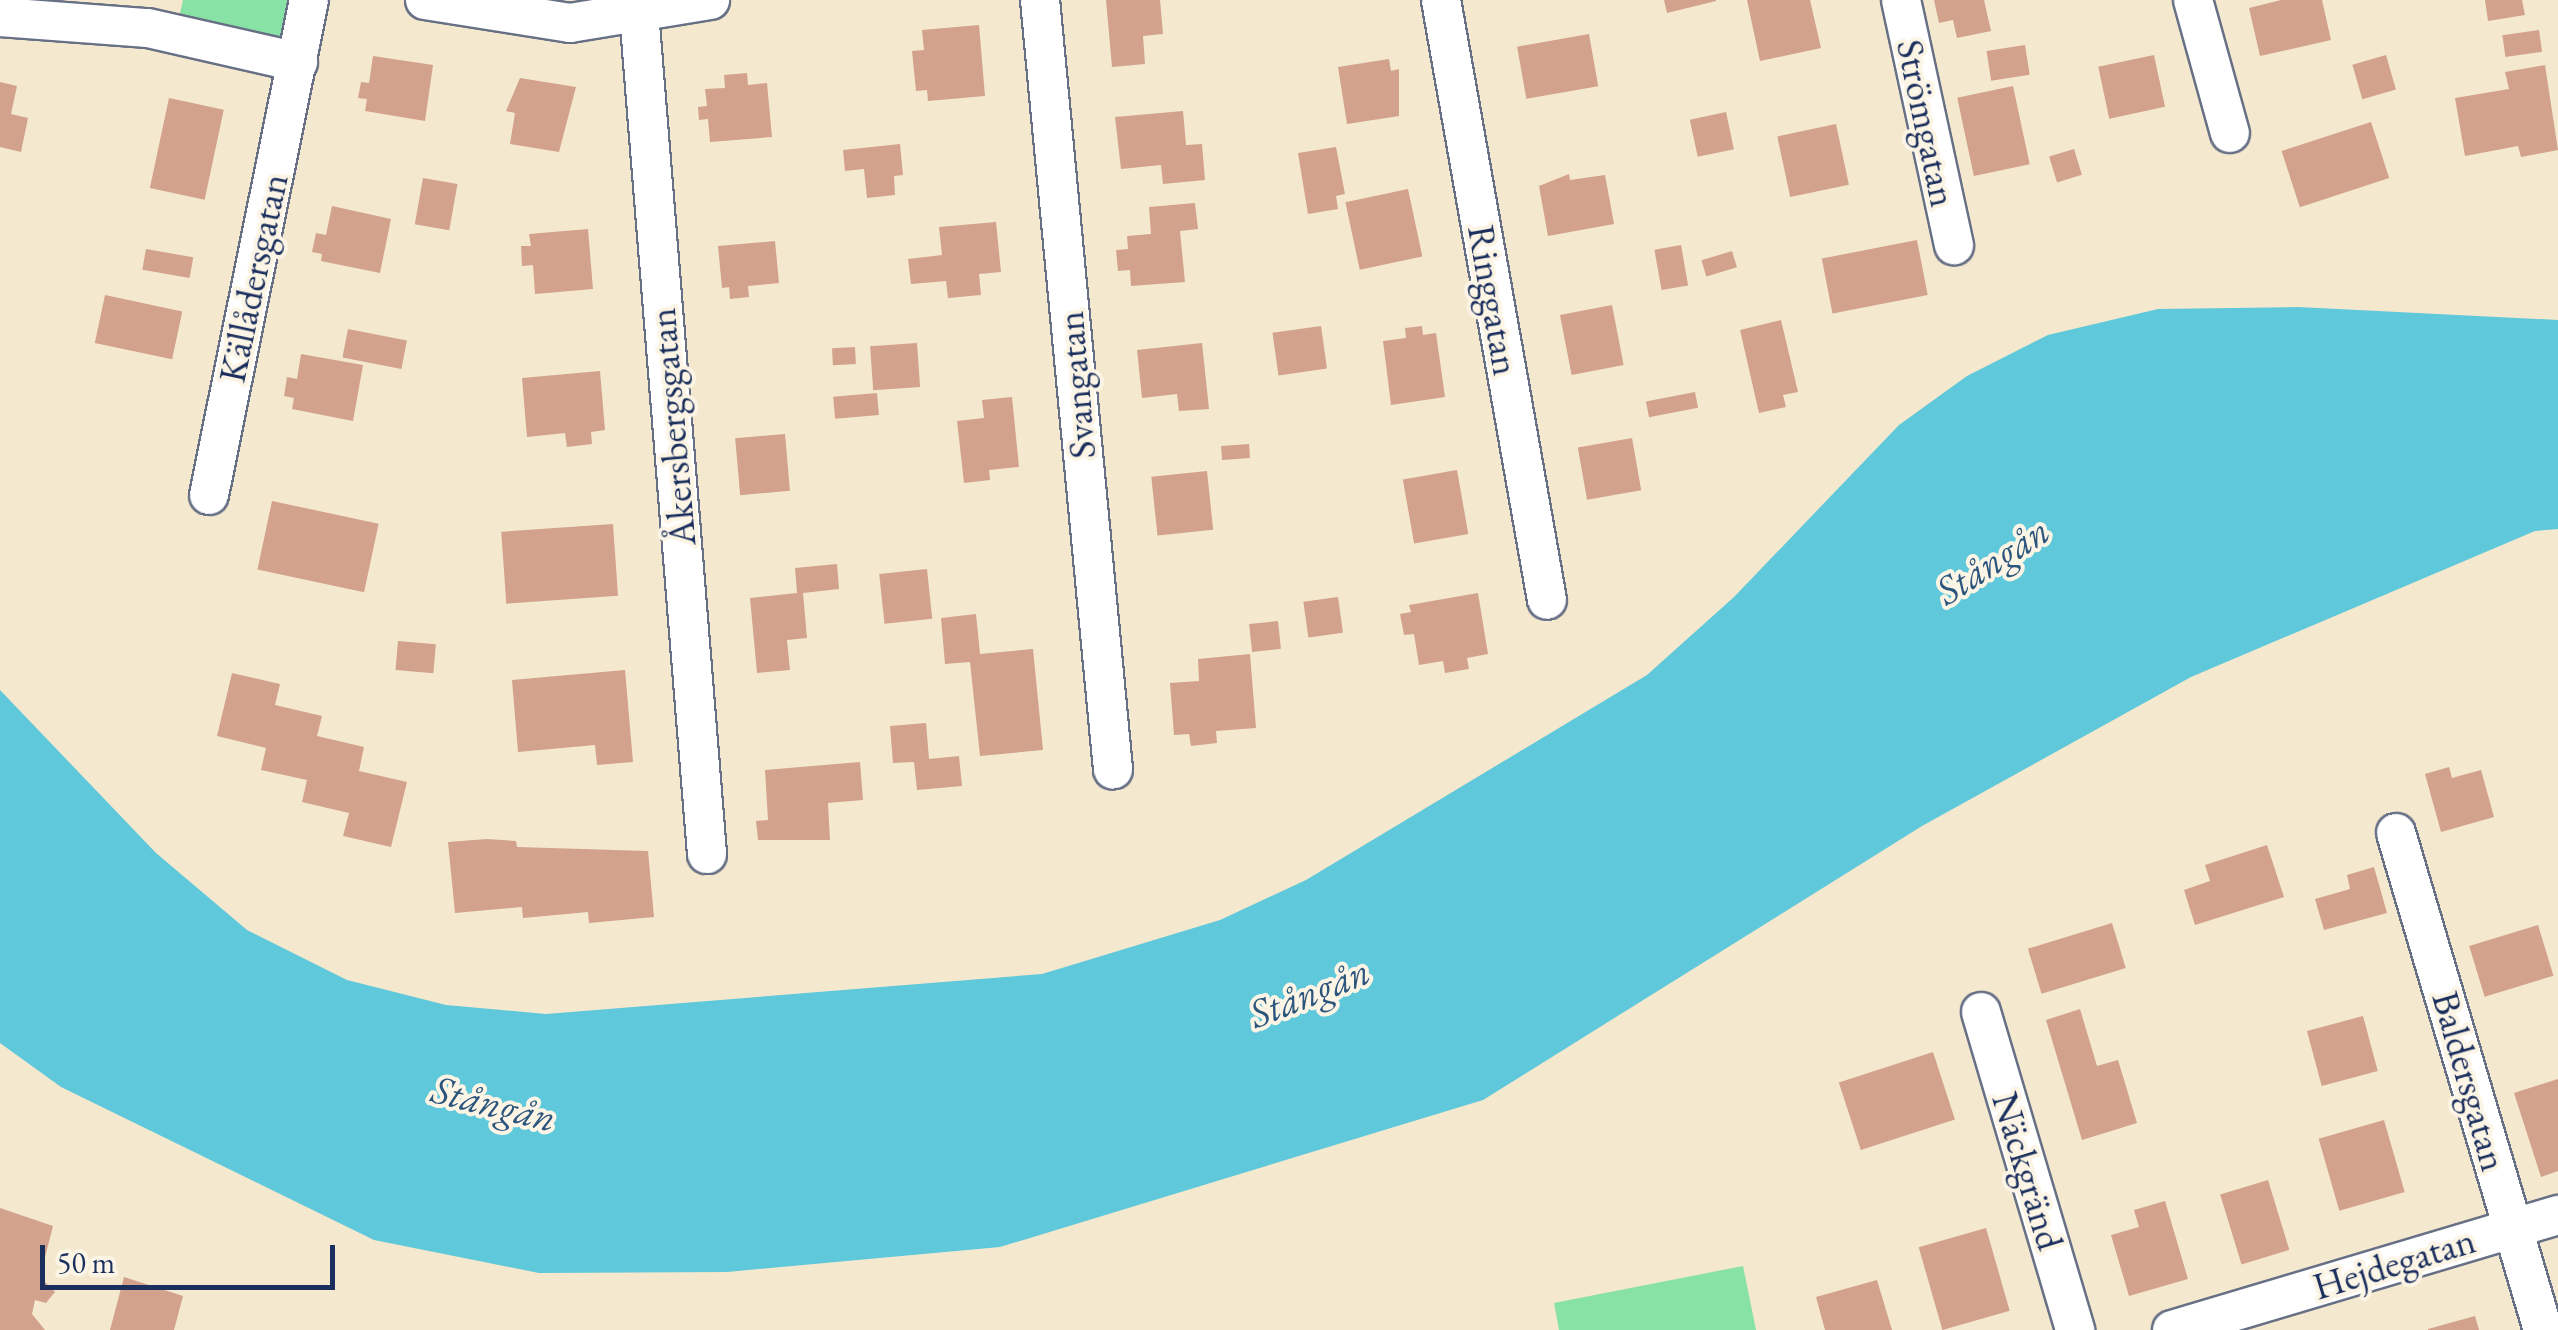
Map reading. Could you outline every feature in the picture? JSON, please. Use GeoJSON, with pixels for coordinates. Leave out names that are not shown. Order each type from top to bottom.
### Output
{"type":"FeatureCollection","features":[{"type":"Feature","properties":{"kind":"street","name":"Källådersgatan"},"geometry":{"type":"LineString","coordinates":[[209,494],[309,0]]}},
{"type":"Feature","properties":{"kind":"street"},"geometry":{"type":"LineString","coordinates":[[425,0],[570,24],[638,8],[710,0]]}},
{"type":"Feature","properties":{"kind":"street","name":"Svangatan"},"geometry":{"type":"LineString","coordinates":[[1040,0],[1112,770]]}},
{"type":"Feature","properties":{"kind":"street","name":"Ringgatan"},"geometry":{"type":"LineString","coordinates":[[1442,0],[1547,600]]}},
{"type":"Feature","properties":{"kind":"street","name":"Strömgatan"},"geometry":{"type":"LineString","coordinates":[[1901,0],[1954,245]]}},
{"type":"Feature","properties":{"kind":"street"},"geometry":{"type":"LineString","coordinates":[[2193,0],[2230,133]]}},
{"type":"Feature","properties":{"kind":"street","name":"Åkersbergsgatan"},"geometry":{"type":"LineString","coordinates":[[638,8],[707,854]]}},
{"type":"Feature","properties":{"kind":"street"},"geometry":{"type":"LineString","coordinates":[[0,17],[150,14],[298,62]]}},
{"type":"Feature","properties":{"kind":"street","name":"Baldersgatan"},"geometry":{"type":"LineString","coordinates":[[2396,833],[2543,1330]]}},
{"type":"Feature","properties":{"kind":"street","name":"Näckgränd"},"geometry":{"type":"LineString","coordinates":[[1980,1012],[2075,1330]]}},
{"type":"Feature","properties":{"kind":"street","name":"Hejdegatan"},"geometry":{"type":"LineString","coordinates":[[2172,1330],[2558,1214]]}},
{"type":"Feature","properties":{"kind":"green space"},"geometry":{"type":"Polygon","coordinates":[[[183,0],[288,0],[281,38],[179,18],[183,0]]]}},
{"type":"Feature","properties":{"kind":"green space"},"geometry":{"type":"Polygon","coordinates":[[[1743,1266],[1756,1330],[1559,1330],[1554,1303],[1743,1266]]]}},
{"type":"Feature","properties":{"kind":"water","name":"Stångån"},"geometry":{"type":"Polygon","coordinates":[[[2298,307],[2558,320],[2558,529],[2535,531],[2191,677],[1922,826],[1483,1100],[1000,1247],[727,1272],[539,1273],[374,1240],[61,1087],[0,1043],[0,690],[156,853],[247,930],[347,980],[446,1005],[546,1014],[1042,974],[1220,920],[1306,880],[1647,675],[1734,597],[1899,425],[1967,376],[2048,335],[2158,309],[2298,307]]]}},
{"type":"Feature","properties":{"kind":"building"},"geometry":{"type":"Polygon","coordinates":[[[1106,0],[1160,0],[1163,34],[1143,36],[1145,64],[1112,67],[1106,0]]]}},
{"type":"Feature","properties":{"kind":"building"},"geometry":{"type":"Polygon","coordinates":[[[1664,0],[1716,0],[1716,1],[1667,13],[1664,0]]]}},
{"type":"Feature","properties":{"kind":"building"},"geometry":{"type":"Polygon","coordinates":[[[1747,0],[1810,0],[1821,48],[1760,61],[1747,0]]]}},
{"type":"Feature","properties":{"kind":"building"},"geometry":{"type":"Polygon","coordinates":[[[1934,0],[1984,0],[1991,31],[1957,38],[1953,20],[1939,23],[1934,0]]]}},
{"type":"Feature","properties":{"kind":"building"},"geometry":{"type":"Polygon","coordinates":[[[2281,0],[2322,0],[2331,40],[2260,56],[2249,8],[2281,0]]]}},
{"type":"Feature","properties":{"kind":"building"},"geometry":{"type":"Polygon","coordinates":[[[2485,0],[2522,0],[2525,15],[2488,21],[2485,0]]]}},
{"type":"Feature","properties":{"kind":"building"},"geometry":{"type":"Polygon","coordinates":[[[979,25],[985,96],[928,101],[927,90],[916,91],[912,51],[924,50],[922,30],[979,25]]]}},
{"type":"Feature","properties":{"kind":"building"},"geometry":{"type":"Polygon","coordinates":[[[2539,30],[2542,52],[2505,57],[2502,35],[2539,30]]]}},
{"type":"Feature","properties":{"kind":"building"},"geometry":{"type":"Polygon","coordinates":[[[1589,34],[1598,86],[1526,99],[1517,47],[1589,34]]]}},
{"type":"Feature","properties":{"kind":"building"},"geometry":{"type":"Polygon","coordinates":[[[2025,45],[2030,75],[1991,81],[1986,51],[2025,45]]]}},
{"type":"Feature","properties":{"kind":"building"},"geometry":{"type":"Polygon","coordinates":[[[2154,55],[2165,107],[2109,119],[2098,67],[2154,55]]]}},
{"type":"Feature","properties":{"kind":"building"},"geometry":{"type":"Polygon","coordinates":[[[2386,55],[2396,90],[2362,99],[2352,65],[2386,55]]]}},
{"type":"Feature","properties":{"kind":"building"},"geometry":{"type":"Polygon","coordinates":[[[373,56],[433,65],[425,121],[365,111],[367,99],[358,98],[361,82],[369,83],[373,56]]]}},
{"type":"Feature","properties":{"kind":"building"},"geometry":{"type":"Polygon","coordinates":[[[1389,59],[1391,71],[1399,69],[1399,116],[1347,124],[1338,67],[1389,59]]]}},
{"type":"Feature","properties":{"kind":"building"},"geometry":{"type":"Polygon","coordinates":[[[2545,65],[2558,150],[2521,157],[2518,146],[2465,156],[2455,98],[2509,89],[2505,72],[2545,65]]]}},
{"type":"Feature","properties":{"kind":"building"},"geometry":{"type":"Polygon","coordinates":[[[747,73],[748,85],[767,83],[772,137],[710,142],[708,119],[699,120],[698,107],[707,106],[705,89],[725,88],[724,75],[747,73]]]}},
{"type":"Feature","properties":{"kind":"building"},"geometry":{"type":"Polygon","coordinates":[[[520,78],[576,87],[559,152],[510,144],[515,113],[506,111],[520,78]]]}},
{"type":"Feature","properties":{"kind":"building"},"geometry":{"type":"Polygon","coordinates":[[[0,82],[17,86],[11,114],[28,118],[21,152],[0,147],[0,82]]]}},
{"type":"Feature","properties":{"kind":"building"},"geometry":{"type":"Polygon","coordinates":[[[2013,86],[2030,164],[1974,176],[1957,98],[2013,86]]]}},
{"type":"Feature","properties":{"kind":"building"},"geometry":{"type":"Polygon","coordinates":[[[169,98],[224,110],[205,200],[150,188],[169,98]]]}},
{"type":"Feature","properties":{"kind":"building"},"geometry":{"type":"Polygon","coordinates":[[[1183,111],[1186,145],[1202,144],[1205,180],[1163,184],[1161,165],[1121,169],[1115,117],[1183,111]]]}},
{"type":"Feature","properties":{"kind":"building"},"geometry":{"type":"Polygon","coordinates":[[[1726,112],[1734,149],[1698,157],[1690,120],[1726,112]]]}},
{"type":"Feature","properties":{"kind":"building"},"geometry":{"type":"Polygon","coordinates":[[[2371,122],[2389,178],[2300,207],[2282,151],[2371,122]]]}},
{"type":"Feature","properties":{"kind":"building"},"geometry":{"type":"Polygon","coordinates":[[[1836,124],[1849,185],[1790,197],[1777,136],[1836,124]]]}},
{"type":"Feature","properties":{"kind":"building"},"geometry":{"type":"Polygon","coordinates":[[[900,144],[903,175],[894,176],[895,195],[867,198],[864,169],[845,171],[843,150],[900,144]]]}},
{"type":"Feature","properties":{"kind":"building"},"geometry":{"type":"Polygon","coordinates":[[[1336,147],[1345,194],[1336,196],[1338,209],[1308,214],[1298,153],[1336,147]]]}},
{"type":"Feature","properties":{"kind":"building"},"geometry":{"type":"Polygon","coordinates":[[[2074,149],[2082,175],[2057,182],[2049,157],[2074,149]]]}},
{"type":"Feature","properties":{"kind":"building"},"geometry":{"type":"Polygon","coordinates":[[[1569,174],[1570,180],[1605,175],[1614,224],[1548,236],[1539,186],[1569,174]]]}},
{"type":"Feature","properties":{"kind":"building"},"geometry":{"type":"Polygon","coordinates":[[[423,178],[457,184],[449,230],[415,224],[423,178]]]}},
{"type":"Feature","properties":{"kind":"building"},"geometry":{"type":"Polygon","coordinates":[[[1408,189],[1422,256],[1360,270],[1345,202],[1408,189]]]}},
{"type":"Feature","properties":{"kind":"building"},"geometry":{"type":"Polygon","coordinates":[[[1195,203],[1198,229],[1180,231],[1185,282],[1131,286],[1130,270],[1118,271],[1116,250],[1128,249],[1127,236],[1151,234],[1149,207],[1195,203]]]}},
{"type":"Feature","properties":{"kind":"building"},"geometry":{"type":"Polygon","coordinates":[[[332,206],[391,219],[380,273],[321,261],[322,254],[312,252],[316,233],[326,235],[332,206]]]}},
{"type":"Feature","properties":{"kind":"building"},"geometry":{"type":"Polygon","coordinates":[[[996,222],[1001,272],[979,274],[981,295],[948,298],[946,281],[911,284],[908,259],[942,255],[939,227],[996,222]]]}},
{"type":"Feature","properties":{"kind":"building"},"geometry":{"type":"Polygon","coordinates":[[[588,229],[593,289],[535,294],[533,265],[522,266],[521,246],[531,246],[529,234],[588,229]]]}},
{"type":"Feature","properties":{"kind":"building"},"geometry":{"type":"Polygon","coordinates":[[[1917,240],[1928,295],[1832,313],[1822,259],[1917,240]]]}},
{"type":"Feature","properties":{"kind":"building"},"geometry":{"type":"Polygon","coordinates":[[[775,241],[779,283],[748,286],[749,297],[730,299],[729,287],[722,288],[718,246],[775,241]]]}},
{"type":"Feature","properties":{"kind":"building"},"geometry":{"type":"Polygon","coordinates":[[[1681,245],[1688,285],[1662,290],[1654,250],[1681,245]]]}},
{"type":"Feature","properties":{"kind":"building"},"geometry":{"type":"Polygon","coordinates":[[[146,249],[193,257],[190,278],[142,270],[146,249]]]}},
{"type":"Feature","properties":{"kind":"building"},"geometry":{"type":"Polygon","coordinates":[[[1732,251],[1737,267],[1706,277],[1701,260],[1732,251]]]}},
{"type":"Feature","properties":{"kind":"building"},"geometry":{"type":"Polygon","coordinates":[[[105,295],[182,311],[172,359],[95,343],[105,295]]]}},
{"type":"Feature","properties":{"kind":"building"},"geometry":{"type":"Polygon","coordinates":[[[1612,305],[1624,365],[1572,375],[1560,315],[1612,305]]]}},
{"type":"Feature","properties":{"kind":"building"},"geometry":{"type":"Polygon","coordinates":[[[1781,320],[1798,392],[1783,395],[1786,407],[1759,413],[1740,330],[1781,320]]]}},
{"type":"Feature","properties":{"kind":"building"},"geometry":{"type":"Polygon","coordinates":[[[1321,326],[1327,369],[1278,375],[1272,333],[1321,326]]]}},
{"type":"Feature","properties":{"kind":"building"},"geometry":{"type":"Polygon","coordinates":[[[1422,326],[1423,335],[1436,333],[1445,397],[1391,405],[1383,341],[1406,338],[1405,328],[1422,326]]]}},
{"type":"Feature","properties":{"kind":"building"},"geometry":{"type":"Polygon","coordinates":[[[348,329],[407,340],[401,369],[342,357],[348,329]]]}},
{"type":"Feature","properties":{"kind":"building"},"geometry":{"type":"Polygon","coordinates":[[[917,343],[920,387],[873,390],[870,346],[917,343]]]}},
{"type":"Feature","properties":{"kind":"building"},"geometry":{"type":"Polygon","coordinates":[[[1202,343],[1209,409],[1179,411],[1177,394],[1142,398],[1137,350],[1202,343]]]}},
{"type":"Feature","properties":{"kind":"building"},"geometry":{"type":"Polygon","coordinates":[[[855,347],[856,364],[833,365],[832,348],[855,347]]]}},
{"type":"Feature","properties":{"kind":"building"},"geometry":{"type":"Polygon","coordinates":[[[301,354],[363,365],[353,421],[292,409],[294,398],[284,396],[287,377],[297,379],[301,354]]]}},
{"type":"Feature","properties":{"kind":"building"},"geometry":{"type":"Polygon","coordinates":[[[600,371],[605,430],[591,432],[592,444],[567,447],[565,433],[527,437],[522,378],[600,371]]]}},
{"type":"Feature","properties":{"kind":"building"},"geometry":{"type":"Polygon","coordinates":[[[1695,392],[1698,408],[1649,417],[1646,402],[1695,392]]]}},
{"type":"Feature","properties":{"kind":"building"},"geometry":{"type":"Polygon","coordinates":[[[877,393],[879,415],[835,419],[833,397],[877,393]]]}},
{"type":"Feature","properties":{"kind":"building"},"geometry":{"type":"Polygon","coordinates":[[[1012,397],[1019,467],[989,470],[990,480],[964,483],[957,421],[984,418],[982,400],[1012,397]]]}},
{"type":"Feature","properties":{"kind":"building"},"geometry":{"type":"Polygon","coordinates":[[[785,434],[790,491],[740,495],[735,438],[785,434]]]}},
{"type":"Feature","properties":{"kind":"building"},"geometry":{"type":"Polygon","coordinates":[[[1632,438],[1641,490],[1587,500],[1578,448],[1632,438]]]}},
{"type":"Feature","properties":{"kind":"building"},"geometry":{"type":"Polygon","coordinates":[[[1249,444],[1250,458],[1222,460],[1221,446],[1249,444]]]}},
{"type":"Feature","properties":{"kind":"building"},"geometry":{"type":"Polygon","coordinates":[[[1457,470],[1468,534],[1414,544],[1403,480],[1457,470]]]}},
{"type":"Feature","properties":{"kind":"building"},"geometry":{"type":"Polygon","coordinates":[[[1207,471],[1213,530],[1157,536],[1151,477],[1207,471]]]}},
{"type":"Feature","properties":{"kind":"building"},"geometry":{"type":"Polygon","coordinates":[[[272,501],[379,524],[364,592],[257,569],[272,501]]]}},
{"type":"Feature","properties":{"kind":"building"},"geometry":{"type":"Polygon","coordinates":[[[613,524],[618,596],[506,604],[501,532],[613,524]]]}},
{"type":"Feature","properties":{"kind":"building"},"geometry":{"type":"Polygon","coordinates":[[[837,564],[839,589],[803,593],[807,638],[787,640],[790,670],[757,673],[750,598],[797,593],[795,568],[837,564]]]}},
{"type":"Feature","properties":{"kind":"building"},"geometry":{"type":"Polygon","coordinates":[[[927,569],[932,619],[884,624],[879,574],[927,569]]]}},
{"type":"Feature","properties":{"kind":"building"},"geometry":{"type":"Polygon","coordinates":[[[1478,593],[1488,654],[1467,658],[1469,669],[1445,673],[1443,661],[1419,665],[1414,634],[1404,635],[1400,614],[1411,612],[1409,605],[1478,593]]]}},
{"type":"Feature","properties":{"kind":"building"},"geometry":{"type":"Polygon","coordinates":[[[1338,597],[1343,633],[1308,638],[1303,602],[1338,597]]]}},
{"type":"Feature","properties":{"kind":"building"},"geometry":{"type":"Polygon","coordinates":[[[976,614],[980,654],[1033,649],[1043,750],[980,756],[970,662],[945,664],[941,618],[976,614]]]}},
{"type":"Feature","properties":{"kind":"building"},"geometry":{"type":"Polygon","coordinates":[[[1278,621],[1281,649],[1252,652],[1249,624],[1278,621]]]}},
{"type":"Feature","properties":{"kind":"building"},"geometry":{"type":"Polygon","coordinates":[[[398,641],[436,644],[433,673],[395,670],[398,641]]]}},
{"type":"Feature","properties":{"kind":"building"},"geometry":{"type":"Polygon","coordinates":[[[1250,654],[1256,728],[1216,731],[1217,743],[1191,746],[1189,734],[1174,735],[1170,683],[1199,681],[1198,659],[1250,654]]]}},
{"type":"Feature","properties":{"kind":"building"},"geometry":{"type":"Polygon","coordinates":[[[625,670],[633,762],[597,765],[595,745],[518,752],[512,680],[625,670]]]}},
{"type":"Feature","properties":{"kind":"building"},"geometry":{"type":"Polygon","coordinates":[[[232,673],[280,684],[275,705],[322,716],[317,736],[364,747],[359,771],[407,782],[391,847],[343,836],[349,813],[302,802],[307,780],[261,770],[266,748],[217,736],[232,673]]]}},
{"type":"Feature","properties":{"kind":"building"},"geometry":{"type":"Polygon","coordinates":[[[926,723],[929,759],[959,756],[962,786],[917,790],[914,762],[893,763],[890,726],[926,723]]]}},
{"type":"Feature","properties":{"kind":"building"},"geometry":{"type":"Polygon","coordinates":[[[860,762],[863,800],[828,803],[830,840],[758,840],[756,821],[768,820],[765,770],[860,762]]]}},
{"type":"Feature","properties":{"kind":"building"},"geometry":{"type":"Polygon","coordinates":[[[2449,767],[2452,778],[2481,770],[2494,817],[2441,832],[2425,774],[2449,767]]]}},
{"type":"Feature","properties":{"kind":"building"},"geometry":{"type":"Polygon","coordinates":[[[516,841],[517,847],[648,851],[654,917],[589,923],[588,912],[523,918],[522,907],[455,913],[448,842],[516,841]]]}},
{"type":"Feature","properties":{"kind":"building"},"geometry":{"type":"Polygon","coordinates":[[[2267,845],[2284,897],[2195,925],[2184,890],[2210,881],[2205,865],[2267,845]]]}},
{"type":"Feature","properties":{"kind":"building"},"geometry":{"type":"Polygon","coordinates":[[[2374,867],[2387,913],[2324,930],[2315,899],[2350,889],[2347,875],[2374,867]]]}},
{"type":"Feature","properties":{"kind":"building"},"geometry":{"type":"Polygon","coordinates":[[[2112,923],[2126,968],[2042,994],[2028,949],[2112,923]]]}},
{"type":"Feature","properties":{"kind":"building"},"geometry":{"type":"Polygon","coordinates":[[[2538,925],[2553,976],[2485,997],[2469,946],[2538,925]]]}},
{"type":"Feature","properties":{"kind":"building"},"geometry":{"type":"Polygon","coordinates":[[[2080,1009],[2097,1066],[2118,1060],[2137,1123],[2082,1140],[2046,1020],[2080,1009]]]}},
{"type":"Feature","properties":{"kind":"building"},"geometry":{"type":"Polygon","coordinates":[[[2363,1016],[2378,1071],[2322,1086],[2307,1031],[2363,1016]]]}},
{"type":"Feature","properties":{"kind":"building"},"geometry":{"type":"Polygon","coordinates":[[[1933,1052],[1955,1120],[1861,1150],[1839,1083],[1933,1052]]]}},
{"type":"Feature","properties":{"kind":"building"},"geometry":{"type":"Polygon","coordinates":[[[2558,1079],[2558,1171],[2541,1177],[2514,1093],[2558,1079]]]}},
{"type":"Feature","properties":{"kind":"building"},"geometry":{"type":"Polygon","coordinates":[[[2384,1120],[2405,1192],[2339,1211],[2319,1139],[2384,1120]]]}},
{"type":"Feature","properties":{"kind":"building"},"geometry":{"type":"Polygon","coordinates":[[[2268,1180],[2289,1250],[2242,1264],[2220,1195],[2268,1180]]]}},
{"type":"Feature","properties":{"kind":"building"},"geometry":{"type":"Polygon","coordinates":[[[2165,1201],[2188,1279],[2129,1296],[2111,1235],[2139,1227],[2134,1210],[2165,1201]]]}},
{"type":"Feature","properties":{"kind":"building"},"geometry":{"type":"Polygon","coordinates":[[[0,1208],[53,1226],[40,1277],[55,1292],[46,1303],[35,1300],[32,1314],[45,1330],[0,1330],[0,1208]]]}},
{"type":"Feature","properties":{"kind":"building"},"geometry":{"type":"Polygon","coordinates":[[[1986,1228],[2010,1311],[1942,1330],[1919,1247],[1986,1228]]]}},
{"type":"Feature","properties":{"kind":"building"},"geometry":{"type":"Polygon","coordinates":[[[124,1277],[183,1296],[174,1330],[110,1330],[124,1277]]]}},
{"type":"Feature","properties":{"kind":"building"},"geometry":{"type":"Polygon","coordinates":[[[1877,1280],[1892,1330],[1825,1330],[1816,1297],[1877,1280]]]}},
{"type":"Feature","properties":{"kind":"building"},"geometry":{"type":"Polygon","coordinates":[[[2475,1316],[2479,1330],[2428,1330],[2428,1329],[2475,1316]]]}}]}
